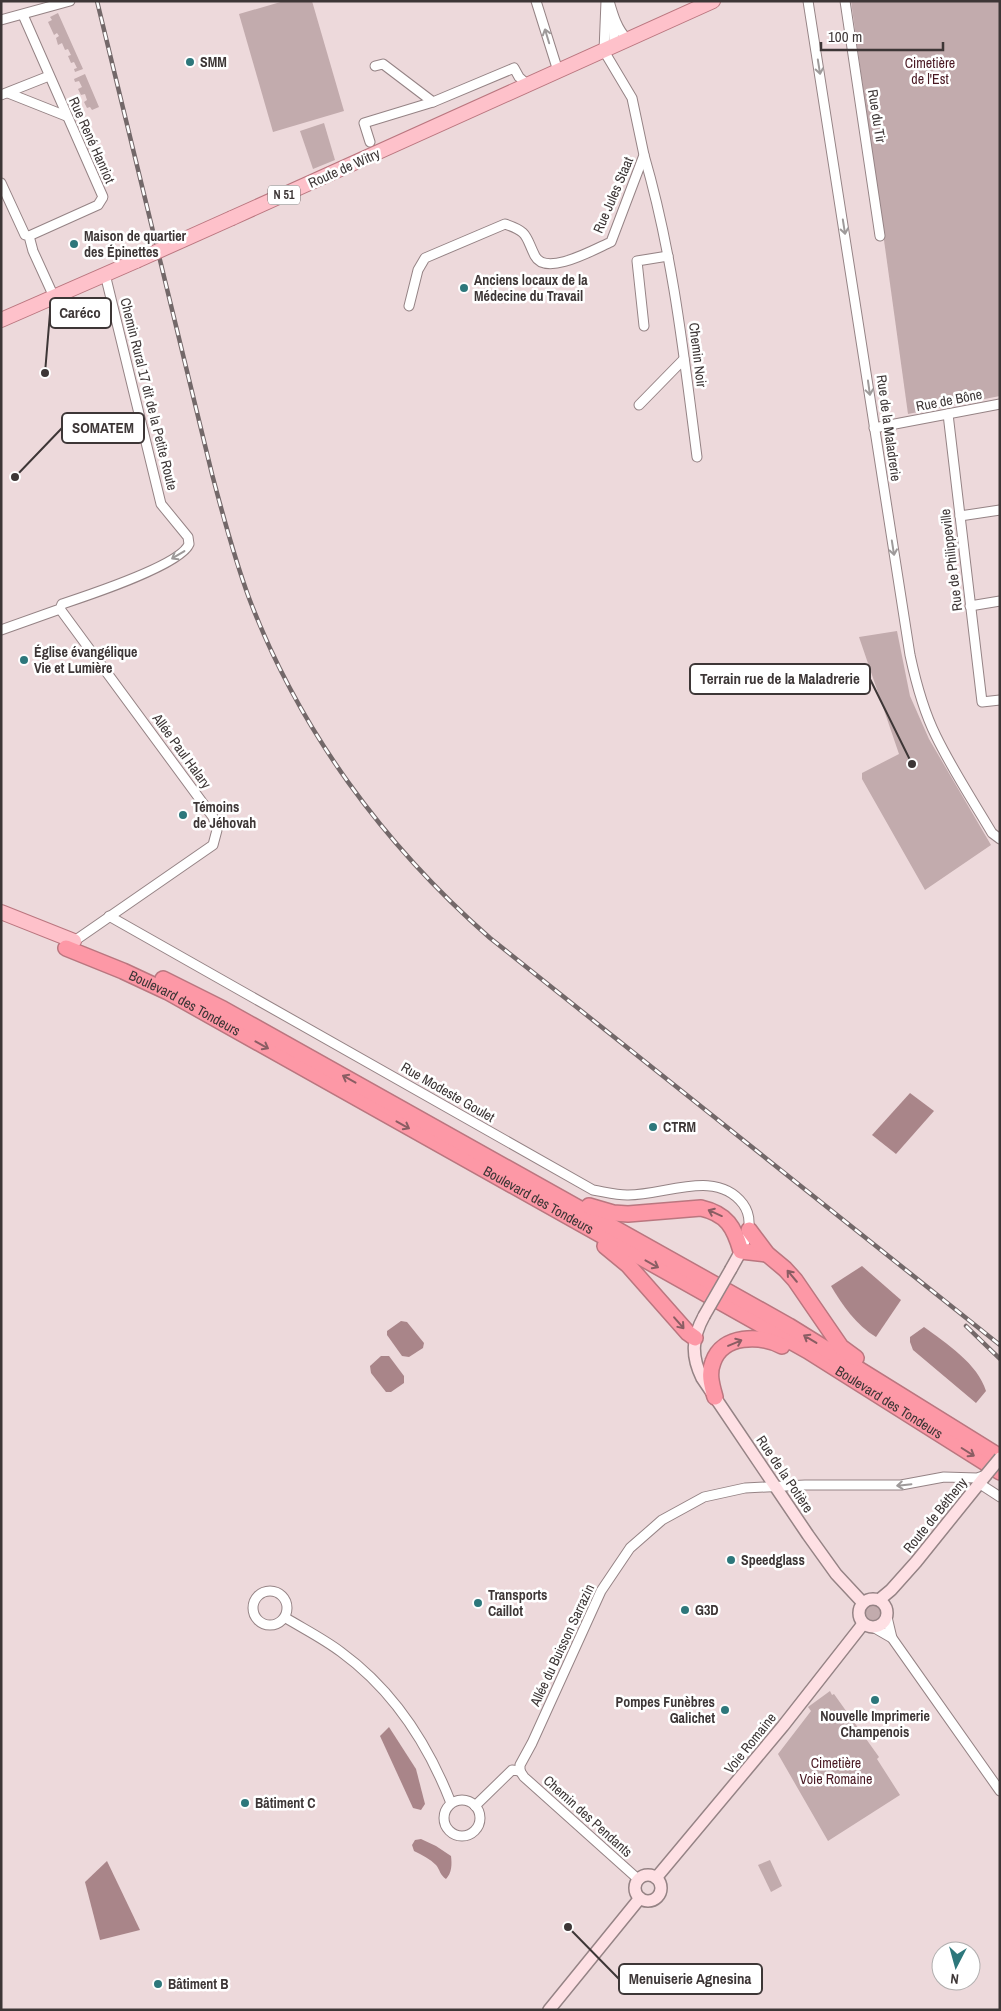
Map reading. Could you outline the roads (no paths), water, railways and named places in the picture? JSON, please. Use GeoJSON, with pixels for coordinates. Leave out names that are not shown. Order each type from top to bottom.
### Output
{"type":"FeatureCollection","features":[{"type":"Feature","properties":{"kind":"highway","name":"Boulevard des Tondeurs"},"geometry":{"type":"LineString","coordinates":[[70,944],[163,979],[199,997],[789,1326],[1000,1457]]}},
{"type":"Feature","properties":{"kind":"highway","name":"Boulevard des Tondeurs"},"geometry":{"type":"LineString","coordinates":[[70,944],[168,992],[808,1351],[887,1402],[989,1477]]}},
{"type":"Feature","properties":{"kind":"highway"},"geometry":{"type":"LineString","coordinates":[[389,1102],[433,1120],[574,1198],[602,1211],[628,1214],[701,1208],[713,1211],[730,1224],[736,1234],[740,1251],[767,1254]]}},
{"type":"Feature","properties":{"kind":"highway"},"geometry":{"type":"LineString","coordinates":[[507,1183],[533,1203],[595,1239],[628,1265],[694,1338]]}},
{"type":"Feature","properties":{"kind":"highway"},"geometry":{"type":"LineString","coordinates":[[749,1230],[767,1254],[795,1280],[841,1346],[852,1356],[910,1394],[938,1418]]}},
{"type":"Feature","properties":{"kind":"highway"},"geometry":{"type":"LineString","coordinates":[[715,1397],[710,1372],[713,1361],[722,1349],[733,1342],[756,1338],[770,1340],[887,1402]]}},
{"type":"Feature","properties":{"kind":"main road","name":"N 51"},"geometry":{"type":"LineString","coordinates":[[631,39],[713,1]]}},
{"type":"Feature","properties":{"kind":"main road","name":"Route de Witry"},"geometry":{"type":"LineString","coordinates":[[1,320],[631,39]]}},
{"type":"Feature","properties":{"kind":"main road"},"geometry":{"type":"LineString","coordinates":[[1,912],[70,944]]}},
{"type":"Feature","properties":{"kind":"main road"},"geometry":{"type":"LineString","coordinates":[[1,921],[70,944]]}},
{"type":"Feature","properties":{"kind":"main road"},"geometry":{"type":"LineString","coordinates":[[694,1338],[740,1251]]}},
{"type":"Feature","properties":{"kind":"main road","name":"Rue de la Potière"},"geometry":{"type":"LineString","coordinates":[[694,1338],[694,1355],[702,1378],[836,1574],[863,1603]]}},
{"type":"Feature","properties":{"kind":"main road","name":"Route de Bétheny"},"geometry":{"type":"LineString","coordinates":[[884,1608],[891,1590],[989,1477],[1000,1457]]}},
{"type":"Feature","properties":{"kind":"main road"},"geometry":{"type":"LineString","coordinates":[[871,1599],[884,1608],[883,1623],[868,1625],[859,1616],[863,1603],[871,1599]]}},
{"type":"Feature","properties":{"kind":"main road","name":"Voie Romaine"},"geometry":{"type":"LineString","coordinates":[[656,1878],[868,1625]]}},
{"type":"Feature","properties":{"kind":"main road"},"geometry":{"type":"LineString","coordinates":[[649,1876],[656,1878],[661,1885],[658,1897],[650,1900],[640,1898],[636,1887],[639,1880],[649,1876]]}},
{"type":"Feature","properties":{"kind":"main road"},"geometry":{"type":"LineString","coordinates":[[549,2010],[640,1898]]}},
{"type":"Feature","properties":{"kind":"street"},"geometry":{"type":"LineString","coordinates":[[1,20],[70,1]]}},
{"type":"Feature","properties":{"kind":"street"},"geometry":{"type":"LineString","coordinates":[[536,1],[558,71]]}},
{"type":"Feature","properties":{"kind":"street"},"geometry":{"type":"LineString","coordinates":[[607,1],[613,17],[624,36],[627,39],[631,39]]}},
{"type":"Feature","properties":{"kind":"street"},"geometry":{"type":"LineString","coordinates":[[607,1],[609,48]]}},
{"type":"Feature","properties":{"kind":"street","name":"Rue de la Maladrerie"},"geometry":{"type":"LineString","coordinates":[[808,1],[910,655],[922,703],[936,736],[992,833],[1000,839]]}},
{"type":"Feature","properties":{"kind":"street","name":"Rue du Tir"},"geometry":{"type":"LineString","coordinates":[[845,1],[880,236]]}},
{"type":"Feature","properties":{"kind":"street","name":"Rue René Hanriot"},"geometry":{"type":"LineString","coordinates":[[23,15],[103,197],[98,205],[29,236]]}},
{"type":"Feature","properties":{"kind":"street"},"geometry":{"type":"LineString","coordinates":[[609,48],[613,17]]}},
{"type":"Feature","properties":{"kind":"street","name":"Rue Jules Staat"},"geometry":{"type":"LineString","coordinates":[[409,306],[418,270],[425,258],[505,224],[520,229],[528,237],[536,259],[546,264],[559,264],[611,242],[644,155],[632,98],[609,48]]}},
{"type":"Feature","properties":{"kind":"street"},"geometry":{"type":"LineString","coordinates":[[375,66],[383,64],[433,102]]}},
{"type":"Feature","properties":{"kind":"street"},"geometry":{"type":"LineString","coordinates":[[370,142],[364,123],[433,102],[514,68],[519,77],[528,85]]}},
{"type":"Feature","properties":{"kind":"street"},"geometry":{"type":"LineString","coordinates":[[5,94],[49,76]]}},
{"type":"Feature","properties":{"kind":"street"},"geometry":{"type":"LineString","coordinates":[[5,94],[66,116]]}},
{"type":"Feature","properties":{"kind":"street","name":"Chemin Noir"},"geometry":{"type":"LineString","coordinates":[[644,155],[656,195],[677,303],[697,457]]}},
{"type":"Feature","properties":{"kind":"street"},"geometry":{"type":"LineString","coordinates":[[1,183],[26,234],[29,236],[33,252],[54,297]]}},
{"type":"Feature","properties":{"kind":"street"},"geometry":{"type":"LineString","coordinates":[[644,326],[637,261],[668,256]]}},
{"type":"Feature","properties":{"kind":"street","name":"Chemin Rural 17 dit de la Petite Route"},"geometry":{"type":"LineString","coordinates":[[60,609],[62,604],[121,584],[182,554],[189,544],[188,537],[161,504],[105,274]]}},
{"type":"Feature","properties":{"kind":"street"},"geometry":{"type":"LineString","coordinates":[[639,405],[684,358]]}},
{"type":"Feature","properties":{"kind":"street","name":"Rue de Bône"},"geometry":{"type":"LineString","coordinates":[[874,428],[1000,404]]}},
{"type":"Feature","properties":{"kind":"street","name":"Rue de Philippeville"},"geometry":{"type":"LineString","coordinates":[[948,414],[982,702],[1000,700]]}},
{"type":"Feature","properties":{"kind":"street"},"geometry":{"type":"LineString","coordinates":[[960,516],[1000,510]]}},
{"type":"Feature","properties":{"kind":"street"},"geometry":{"type":"LineString","coordinates":[[970,606],[1000,601]]}},
{"type":"Feature","properties":{"kind":"street"},"geometry":{"type":"LineString","coordinates":[[1,630],[60,609]]}},
{"type":"Feature","properties":{"kind":"street","name":"Allée Paul Halary"},"geometry":{"type":"LineString","coordinates":[[60,609],[213,817],[217,830],[213,845],[70,944]]}},
{"type":"Feature","properties":{"kind":"street","name":"Rue Modeste Goulet"},"geometry":{"type":"LineString","coordinates":[[109,916],[594,1190],[629,1196],[709,1185],[724,1188],[736,1196],[745,1206],[749,1230]]}},
{"type":"Feature","properties":{"kind":"street"},"geometry":{"type":"LineString","coordinates":[[740,1251],[749,1230]]}},
{"type":"Feature","properties":{"kind":"street","name":"Allée du Buisson Sarrazin"},"geometry":{"type":"LineString","coordinates":[[520,1771],[520,1765],[532,1743],[601,1591],[630,1548],[662,1520],[704,1497],[745,1488],[777,1488],[805,1485],[901,1485],[944,1477],[989,1477]]}},
{"type":"Feature","properties":{"kind":"street"},"geometry":{"type":"LineString","coordinates":[[989,1477],[1000,1496]]}},
{"type":"Feature","properties":{"kind":"street"},"geometry":{"type":"LineString","coordinates":[[884,1608],[892,1638],[1000,1792]]}},
{"type":"Feature","properties":{"kind":"street"},"geometry":{"type":"LineString","coordinates":[[286,1618],[341,1652],[373,1679],[395,1702],[419,1735],[440,1773],[451,1803]]}},
{"type":"Feature","properties":{"kind":"street"},"geometry":{"type":"LineString","coordinates":[[868,1625],[892,1638]]}},
{"type":"Feature","properties":{"kind":"street"},"geometry":{"type":"LineString","coordinates":[[475,1806],[512,1770],[520,1771]]}},
{"type":"Feature","properties":{"kind":"street","name":"Chemin des Pendants"},"geometry":{"type":"LineString","coordinates":[[520,1771],[524,1777],[639,1880]]}},
{"type":"Feature","properties":{"kind":"street"},"geometry":{"type":"LineString","coordinates":[[459,1800],[468,1801],[475,1806],[480,1821],[476,1830],[467,1836],[457,1836],[448,1831],[444,1821],[445,1811],[451,1803],[459,1800]]}},
{"type":"Feature","properties":{"kind":"railway"},"geometry":{"type":"LineString","coordinates":[[97,1],[212,474],[238,567],[269,647],[319,739],[348,783],[415,864],[451,902],[490,938],[1000,1345]]}},
{"type":"Feature","properties":{"kind":"railway"},"geometry":{"type":"LineString","coordinates":[[966,1326],[1000,1359]]}},
{"type":"Feature","properties":{"kind":"place","name":"SMM"},"geometry":{"type":"Point","coordinates":[190,62]}},
{"type":"Feature","properties":{"kind":"place","name":"Maison de quartier des Épinettes"},"geometry":{"type":"Point","coordinates":[74,244]}},
{"type":"Feature","properties":{"kind":"place","name":"Anciens locaux de la Médecine du Travail"},"geometry":{"type":"Point","coordinates":[464,288]}},
{"type":"Feature","properties":{"kind":"place","name":"Caréco"},"geometry":{"type":"Point","coordinates":[45,373]}},
{"type":"Feature","properties":{"kind":"place","name":"SOMATEM"},"geometry":{"type":"Point","coordinates":[15,477]}},
{"type":"Feature","properties":{"kind":"place","name":"Église évangélique Vie et Lumière"},"geometry":{"type":"Point","coordinates":[24,660]}},
{"type":"Feature","properties":{"kind":"place","name":"Terrain rue de la Maladrerie"},"geometry":{"type":"Point","coordinates":[912,764]}},
{"type":"Feature","properties":{"kind":"place","name":"Témoins de Jéhovah"},"geometry":{"type":"Point","coordinates":[183,815]}},
{"type":"Feature","properties":{"kind":"place","name":"CTRM"},"geometry":{"type":"Point","coordinates":[653,1127]}},
{"type":"Feature","properties":{"kind":"place","name":"Speedglass"},"geometry":{"type":"Point","coordinates":[731,1560]}},
{"type":"Feature","properties":{"kind":"place","name":"Transports Caillot"},"geometry":{"type":"Point","coordinates":[478,1603]}},
{"type":"Feature","properties":{"kind":"place","name":"G3D"},"geometry":{"type":"Point","coordinates":[685,1610]}},
{"type":"Feature","properties":{"kind":"place","name":"Nouvelle Imprimerie Champenois"},"geometry":{"type":"Point","coordinates":[875,1700]}},
{"type":"Feature","properties":{"kind":"place","name":"Pompes Funèbres Galichet"},"geometry":{"type":"Point","coordinates":[725,1710]}},
{"type":"Feature","properties":{"kind":"place","name":"Bâtiment C"},"geometry":{"type":"Point","coordinates":[245,1803]}},
{"type":"Feature","properties":{"kind":"place","name":"Menuiserie Agnesina"},"geometry":{"type":"Point","coordinates":[568,1927]}},
{"type":"Feature","properties":{"kind":"place","name":"Bâtiment B"},"geometry":{"type":"Point","coordinates":[158,1984]}},
{"type":"Feature","properties":{"kind":"park label","name":"Cimetière de l'Est"},"geometry":{"type":"Point","coordinates":[930,72]}},
{"type":"Feature","properties":{"kind":"park label","name":"Cimetière Voie Romaine"},"geometry":{"type":"Point","coordinates":[836,1772]}}]}
